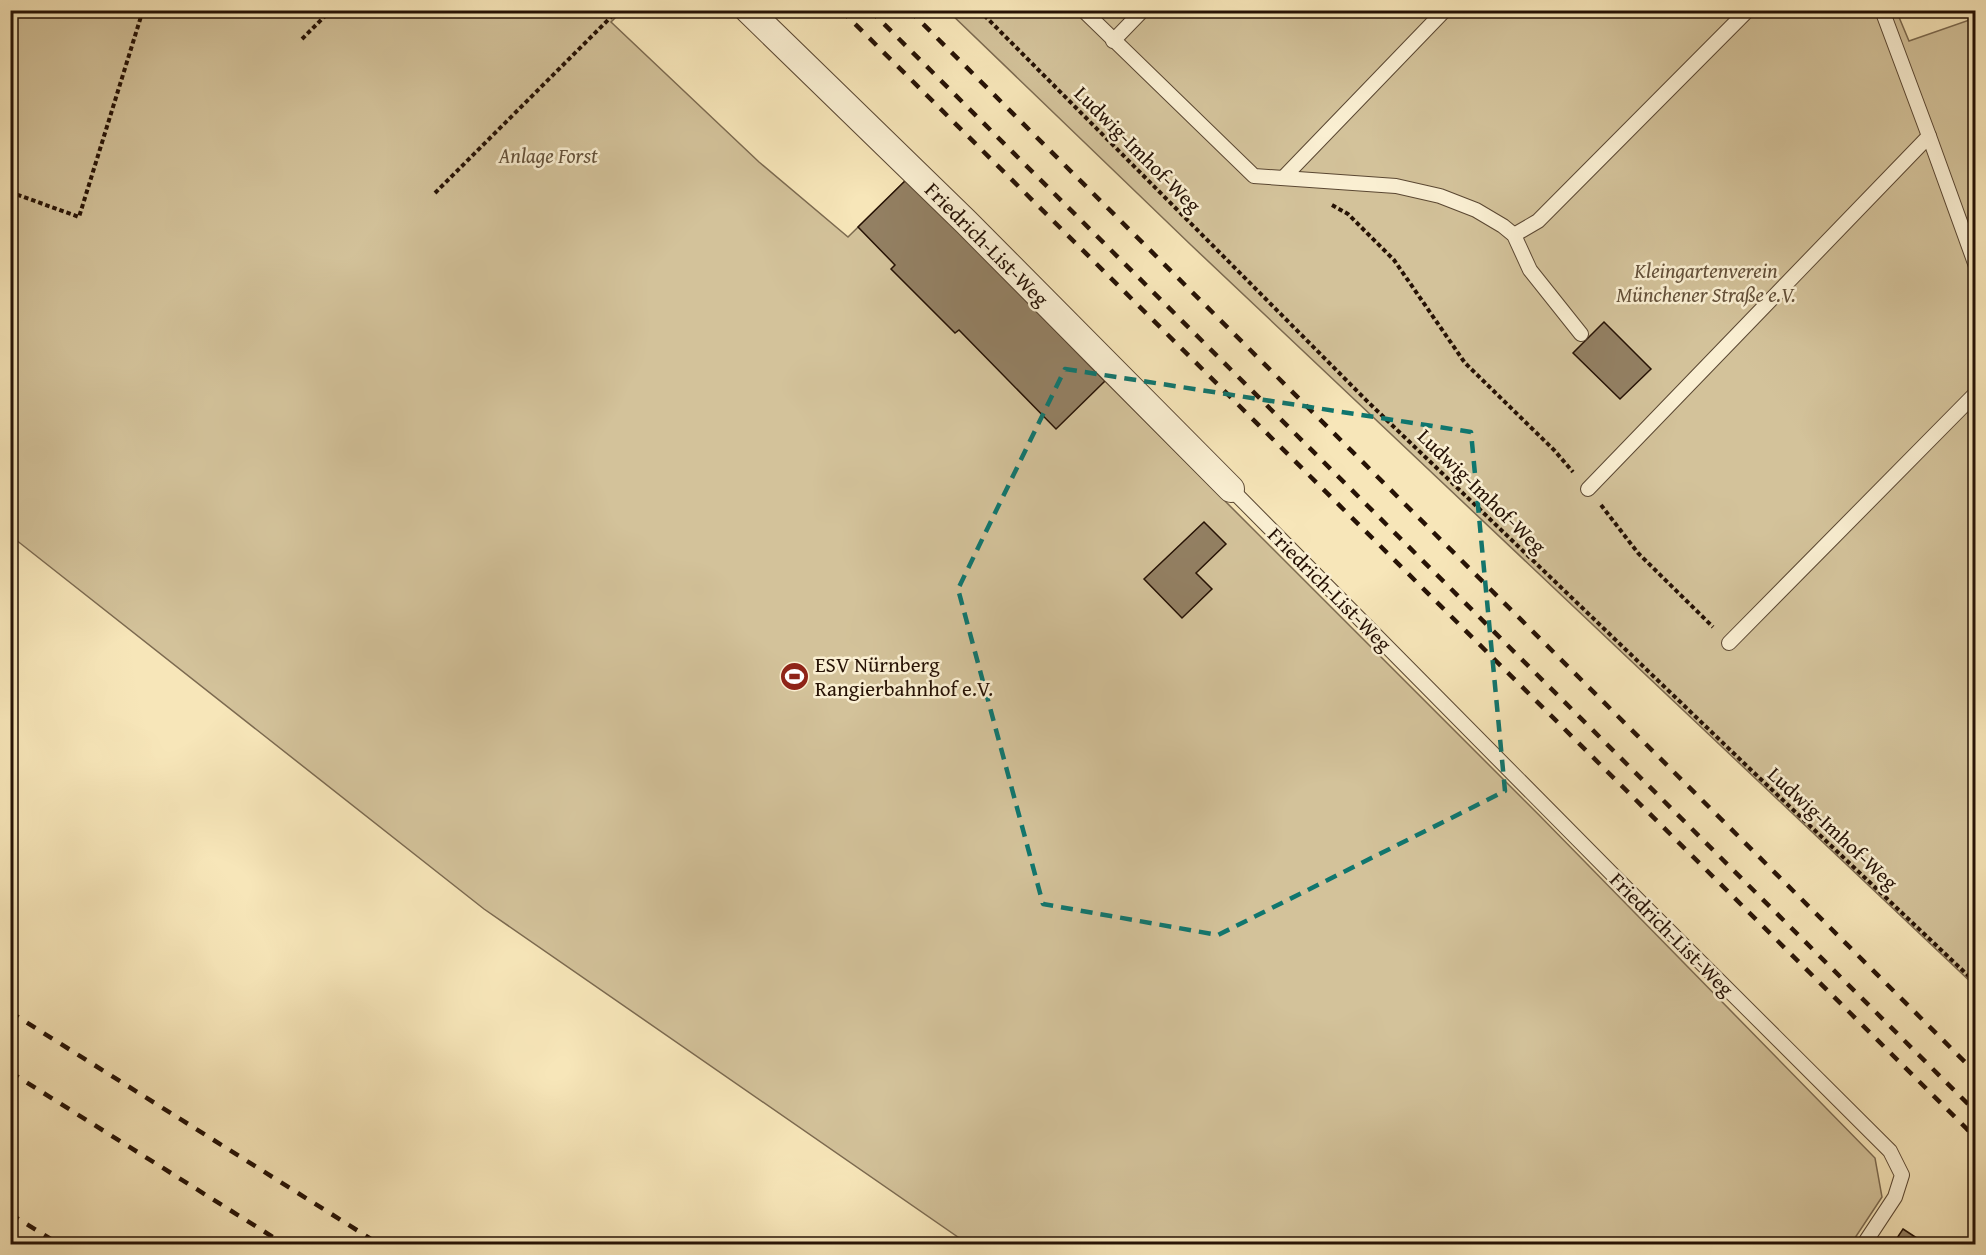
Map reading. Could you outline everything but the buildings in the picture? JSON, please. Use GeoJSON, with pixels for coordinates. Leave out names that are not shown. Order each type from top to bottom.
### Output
{"type":"FeatureCollection","features":[{"type":"Feature","properties":{"kind":"street","name":"Friedrich-List-Weg"},"geometry":{"type":"LineString","coordinates":[[748,10],[966,222],[1232,489]]}},
{"type":"Feature","properties":{"kind":"lane"},"geometry":{"type":"LineString","coordinates":[[1083,10],[1254,176],[1396,186],[1440,196],[1476,210],[1514,235],[1530,270],[1581,334]]}},
{"type":"Feature","properties":{"kind":"lane"},"geometry":{"type":"LineString","coordinates":[[1113,41],[1143,10]]}},
{"type":"Feature","properties":{"kind":"lane"},"geometry":{"type":"LineString","coordinates":[[1283,178],[1445,10]]}},
{"type":"Feature","properties":{"kind":"lane"},"geometry":{"type":"LineString","coordinates":[[1514,235],[1538,221],[1748,10]]}},
{"type":"Feature","properties":{"kind":"lane"},"geometry":{"type":"LineString","coordinates":[[1882,10],[1976,266]]}},
{"type":"Feature","properties":{"kind":"lane"},"geometry":{"type":"LineString","coordinates":[[1588,489],[1929,136]]}},
{"type":"Feature","properties":{"kind":"lane"},"geometry":{"type":"LineString","coordinates":[[1729,643],[1976,393]]}},
{"type":"Feature","properties":{"kind":"lane","name":"Friedrich-List-Weg"},"geometry":{"type":"LineString","coordinates":[[1232,489],[1623,885],[1890,1151],[1902,1175],[1895,1197],[1864,1245]]}},
{"type":"Feature","properties":{"kind":"path"},"geometry":{"type":"LineString","coordinates":[[10,192],[80,217],[143,10]]}},
{"type":"Feature","properties":{"kind":"path"},"geometry":{"type":"LineString","coordinates":[[302,39],[331,10]]}},
{"type":"Feature","properties":{"kind":"path"},"geometry":{"type":"LineString","coordinates":[[435,193],[618,10]]}},
{"type":"Feature","properties":{"kind":"path","name":"Ludwig-Imhof-Weg"},"geometry":{"type":"LineString","coordinates":[[979,10],[1368,402],[1740,760],[1976,983]]}},
{"type":"Feature","properties":{"kind":"path"},"geometry":{"type":"LineString","coordinates":[[1329,204],[1348,214],[1394,260],[1465,363],[1554,450],[1638,553],[1729,643]]}},
{"type":"Feature","properties":{"kind":"highlighted area"},"geometry":{"type":"Polygon","coordinates":[[[1065,369],[1471,432],[1505,791],[1218,935],[1043,904],[958,589],[1065,369]]]}},
{"type":"Feature","properties":{"kind":"green space","name":"Kleingartenverein Münchener Straße e.V."},"geometry":{"type":"Polygon","coordinates":[[[1896,10],[1909,41],[1975,18],[1975,986],[1191,245],[948,11],[1896,10]]]}},
{"type":"Feature","properties":{"kind":"green space","name":"ESV Nürnberg Rangierbahnhof e.V."},"geometry":{"type":"Polygon","coordinates":[[[10,11],[622,11],[611,22],[759,162],[848,237],[907,179],[1105,381],[1540,816],[1875,1158],[1882,1197],[1851,1244],[968,1244],[484,909],[11,536],[10,11]]]}},
{"type":"Feature","properties":{"kind":"railway"},"geometry":{"type":"LineString","coordinates":[[841,10],[1976,1138]]}},
{"type":"Feature","properties":{"kind":"railway"},"geometry":{"type":"LineString","coordinates":[[870,10],[1976,1112]]}},
{"type":"Feature","properties":{"kind":"railway"},"geometry":{"type":"LineString","coordinates":[[909,10],[1976,1073]]}},
{"type":"Feature","properties":{"kind":"railway"},"geometry":{"type":"LineString","coordinates":[[10,1012],[379,1244]]}},
{"type":"Feature","properties":{"kind":"railway"},"geometry":{"type":"LineString","coordinates":[[10,1072],[284,1244]]}},
{"type":"Feature","properties":{"kind":"railway"},"geometry":{"type":"LineString","coordinates":[[10,1214],[59,1244]]}},
{"type":"Feature","properties":{"kind":"place","name":"ESV Nürnberg Rangierbahnhof e.V."},"geometry":{"type":"Point","coordinates":[794,676]}},
{"type":"Feature","properties":{"kind":"park label","name":"Anlage Forst"},"geometry":{"type":"Point","coordinates":[548,155]}}]}
